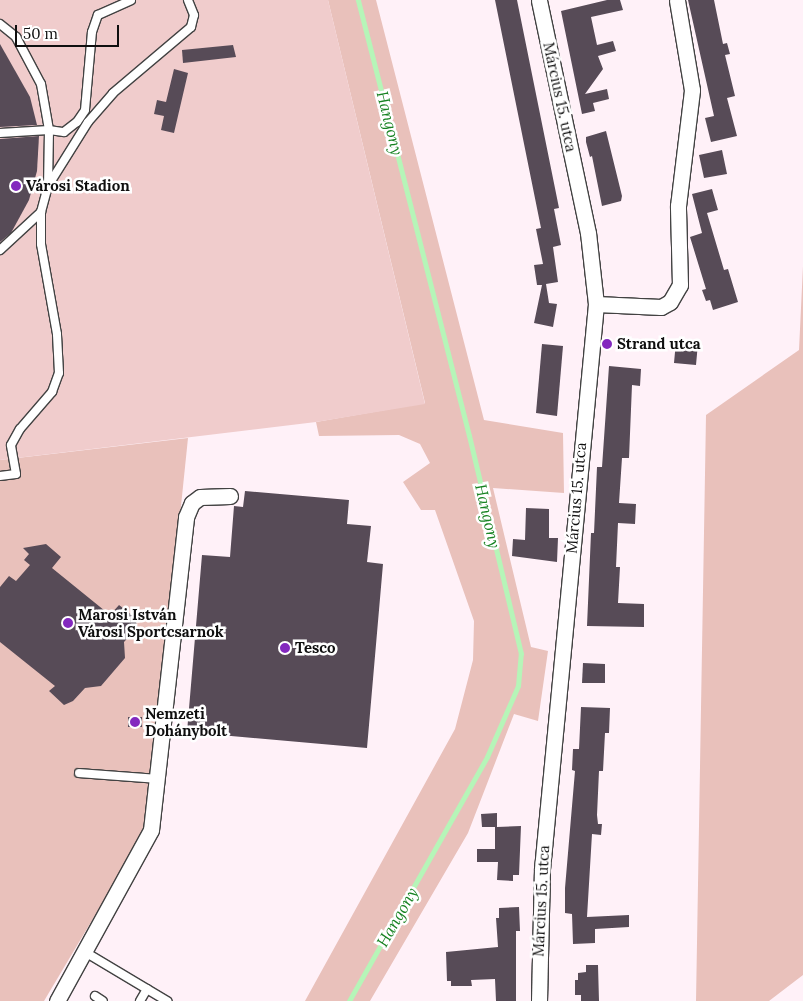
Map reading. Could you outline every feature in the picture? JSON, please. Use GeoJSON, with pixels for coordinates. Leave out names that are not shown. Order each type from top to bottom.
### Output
{"type":"FeatureCollection","features":[{"type":"Feature","properties":{"kind":"street","name":"Március 15. utca"},"geometry":{"type":"LineString","coordinates":[[539,0],[588,233],[596,304],[542,869],[539,1001]]}},
{"type":"Feature","properties":{"kind":"street"},"geometry":{"type":"LineString","coordinates":[[596,304],[660,307],[670,302],[680,285],[678,206],[692,90],[677,0]]}},
{"type":"Feature","properties":{"kind":"street"},"geometry":{"type":"LineString","coordinates":[[57,1001],[149,835],[158,779],[186,517],[192,503],[200,497],[230,496]]}},
{"type":"Feature","properties":{"kind":"lane"},"geometry":{"type":"LineString","coordinates":[[0,133],[49,130],[64,132],[77,122],[86,110],[92,32],[98,14],[131,0]]}},
{"type":"Feature","properties":{"kind":"lane"},"geometry":{"type":"LineString","coordinates":[[48,186],[88,122],[113,93],[191,28],[194,15],[188,0]]}},
{"type":"Feature","properties":{"kind":"lane"},"geometry":{"type":"LineString","coordinates":[[0,24],[16,36],[41,84],[49,130],[48,186],[41,212],[41,244],[57,334],[58,373],[52,392],[20,429],[11,445],[16,474],[0,476]]}},
{"type":"Feature","properties":{"kind":"lane"},"geometry":{"type":"LineString","coordinates":[[0,250],[41,212]]}},
{"type":"Feature","properties":{"kind":"lane"},"geometry":{"type":"LineString","coordinates":[[79,773],[158,779]]}},
{"type":"Feature","properties":{"kind":"lane"},"geometry":{"type":"LineString","coordinates":[[85,952],[167,1001]]}},
{"type":"Feature","properties":{"kind":"lane"},"geometry":{"type":"LineString","coordinates":[[140,1001],[147,989]]}},
{"type":"Feature","properties":{"kind":"lane"},"geometry":{"type":"LineString","coordinates":[[94,996],[103,1001]]}},
{"type":"Feature","properties":{"kind":"shaded area"},"geometry":{"type":"Polygon","coordinates":[[[0,0],[328,0],[425,404],[316,422],[0,460],[0,0]]]}},
{"type":"Feature","properties":{"kind":"shaded area"},"geometry":{"type":"Polygon","coordinates":[[[328,0],[376,0],[484,420],[563,433],[564,493],[493,488],[531,647],[548,651],[538,721],[514,714],[468,833],[370,1001],[305,1001],[455,729],[473,660],[474,621],[435,510],[421,510],[403,482],[430,463],[420,444],[399,435],[319,436],[316,422],[425,403],[328,0]]]}},
{"type":"Feature","properties":{"kind":"shaded area"},"geometry":{"type":"Polygon","coordinates":[[[803,266],[803,975],[769,1001],[696,1001],[706,415],[799,350],[803,266]]]}},
{"type":"Feature","properties":{"kind":"shaded area"},"geometry":{"type":"Polygon","coordinates":[[[188,438],[149,817],[141,838],[44,1001],[0,1001],[0,460],[188,438]]]}},
{"type":"Feature","properties":{"kind":"building"},"geometry":{"type":"Polygon","coordinates":[[[495,0],[517,0],[559,208],[554,209],[561,245],[553,247],[558,282],[546,284],[549,303],[557,304],[553,327],[534,323],[542,285],[537,285],[534,265],[543,264],[536,229],[541,228],[495,0]]]}},
{"type":"Feature","properties":{"kind":"building"},"geometry":{"type":"Polygon","coordinates":[[[607,0],[620,0],[623,10],[591,17],[597,45],[613,41],[616,51],[598,56],[603,69],[585,94],[607,89],[609,99],[593,103],[595,111],[582,114],[561,11],[607,0]]]}},
{"type":"Feature","properties":{"kind":"building"},"geometry":{"type":"Polygon","coordinates":[[[688,0],[714,0],[723,44],[727,43],[730,54],[725,55],[735,96],[727,98],[737,136],[711,142],[705,118],[714,116],[688,0]]]}},
{"type":"Feature","properties":{"kind":"building"},"geometry":{"type":"Polygon","coordinates":[[[0,44],[30,97],[37,125],[0,127],[0,44]]]}},
{"type":"Feature","properties":{"kind":"building"},"geometry":{"type":"Polygon","coordinates":[[[233,45],[236,57],[183,63],[182,50],[233,45]]]}},
{"type":"Feature","properties":{"kind":"building"},"geometry":{"type":"Polygon","coordinates":[[[174,69],[188,73],[174,133],[161,130],[164,116],[154,114],[157,100],[166,102],[174,69]]]}},
{"type":"Feature","properties":{"kind":"building"},"geometry":{"type":"Polygon","coordinates":[[[606,131],[622,196],[621,201],[602,206],[592,156],[590,157],[586,137],[606,131]]]}},
{"type":"Feature","properties":{"kind":"building","name":"Városi Stadion"},"geometry":{"type":"Polygon","coordinates":[[[39,136],[37,171],[29,200],[11,233],[0,242],[0,139],[39,136]]]}},
{"type":"Feature","properties":{"kind":"building"},"geometry":{"type":"Polygon","coordinates":[[[722,150],[727,174],[704,178],[699,155],[722,150]]]}},
{"type":"Feature","properties":{"kind":"building"},"geometry":{"type":"Polygon","coordinates":[[[712,189],[718,210],[707,213],[724,270],[728,269],[738,302],[713,310],[710,300],[706,301],[702,290],[706,289],[690,237],[702,233],[692,194],[712,189]]]}},
{"type":"Feature","properties":{"kind":"building"},"geometry":{"type":"Polygon","coordinates":[[[676,341],[698,343],[696,365],[674,363],[676,341]]]}},
{"type":"Feature","properties":{"kind":"building"},"geometry":{"type":"Polygon","coordinates":[[[542,344],[563,346],[557,416],[536,413],[542,344]]]}},
{"type":"Feature","properties":{"kind":"building"},"geometry":{"type":"Polygon","coordinates":[[[609,366],[641,369],[640,386],[632,385],[629,458],[622,458],[619,503],[636,504],[635,524],[618,523],[616,567],[620,567],[618,603],[644,604],[644,627],[587,626],[591,533],[594,533],[597,467],[602,467],[609,366]]]}},
{"type":"Feature","properties":{"kind":"building","name":"Tesco"},"geometry":{"type":"Polygon","coordinates":[[[245,491],[349,500],[347,524],[371,526],[367,562],[383,564],[367,748],[187,732],[202,555],[230,557],[234,506],[243,507],[245,491]]]}},
{"type":"Feature","properties":{"kind":"building"},"geometry":{"type":"Polygon","coordinates":[[[526,508],[549,509],[549,538],[558,538],[557,562],[512,556],[513,539],[525,540],[526,508]]]}},
{"type":"Feature","properties":{"kind":"building","name":"Marosi István Városi Sportcsarnok"},"geometry":{"type":"Polygon","coordinates":[[[46,544],[61,557],[52,568],[110,615],[119,605],[136,618],[137,628],[124,642],[125,658],[101,686],[85,688],[73,701],[64,705],[49,691],[55,686],[0,642],[0,587],[9,576],[16,581],[30,565],[24,560],[29,554],[23,548],[46,544]]]}},
{"type":"Feature","properties":{"kind":"building"},"geometry":{"type":"Polygon","coordinates":[[[583,663],[605,664],[605,683],[582,683],[583,663]]]}},
{"type":"Feature","properties":{"kind":"building"},"geometry":{"type":"Polygon","coordinates":[[[581,707],[610,708],[609,733],[605,733],[603,771],[599,771],[597,815],[598,824],[602,824],[601,835],[592,834],[587,917],[629,915],[629,927],[595,929],[595,943],[573,944],[572,914],[565,913],[565,888],[575,771],[572,770],[573,749],[579,749],[581,707]]]}},
{"type":"Feature","properties":{"kind":"building","name":"Nemzeti Dohánybolt"},"geometry":{"type":"Polygon","coordinates":[[[128,717],[142,717],[142,727],[128,727],[128,717]]]}},
{"type":"Feature","properties":{"kind":"building"},"geometry":{"type":"Polygon","coordinates":[[[497,813],[497,827],[521,826],[519,875],[513,875],[513,881],[497,880],[498,862],[477,862],[477,849],[495,849],[495,827],[482,827],[481,814],[497,813]]]}},
{"type":"Feature","properties":{"kind":"building"},"geometry":{"type":"Polygon","coordinates":[[[519,907],[520,931],[516,931],[516,1001],[496,1001],[495,979],[471,980],[472,986],[451,986],[451,981],[447,981],[446,952],[498,947],[496,918],[499,918],[499,908],[519,907]]]}},
{"type":"Feature","properties":{"kind":"building"},"geometry":{"type":"Polygon","coordinates":[[[586,965],[598,965],[599,1001],[581,1001],[581,995],[575,995],[575,980],[578,980],[578,973],[586,972],[586,965]]]}},
{"type":"Feature","properties":{"kind":"waterway","name":"Hangony"},"geometry":{"type":"LineString","coordinates":[[349,1001],[487,757],[518,686],[521,654],[469,436],[358,0]]}},
{"type":"Feature","properties":{"kind":"place","name":"Városi Stadion"},"geometry":{"type":"Point","coordinates":[16,186]}},
{"type":"Feature","properties":{"kind":"place","name":"Strand utca"},"geometry":{"type":"Point","coordinates":[607,344]}},
{"type":"Feature","properties":{"kind":"place","name":"Marosi István Városi Sportcsarnok"},"geometry":{"type":"Point","coordinates":[68,623]}},
{"type":"Feature","properties":{"kind":"place","name":"Tesco"},"geometry":{"type":"Point","coordinates":[285,648]}},
{"type":"Feature","properties":{"kind":"place","name":"Nemzeti Dohánybolt"},"geometry":{"type":"Point","coordinates":[135,722]}}]}
